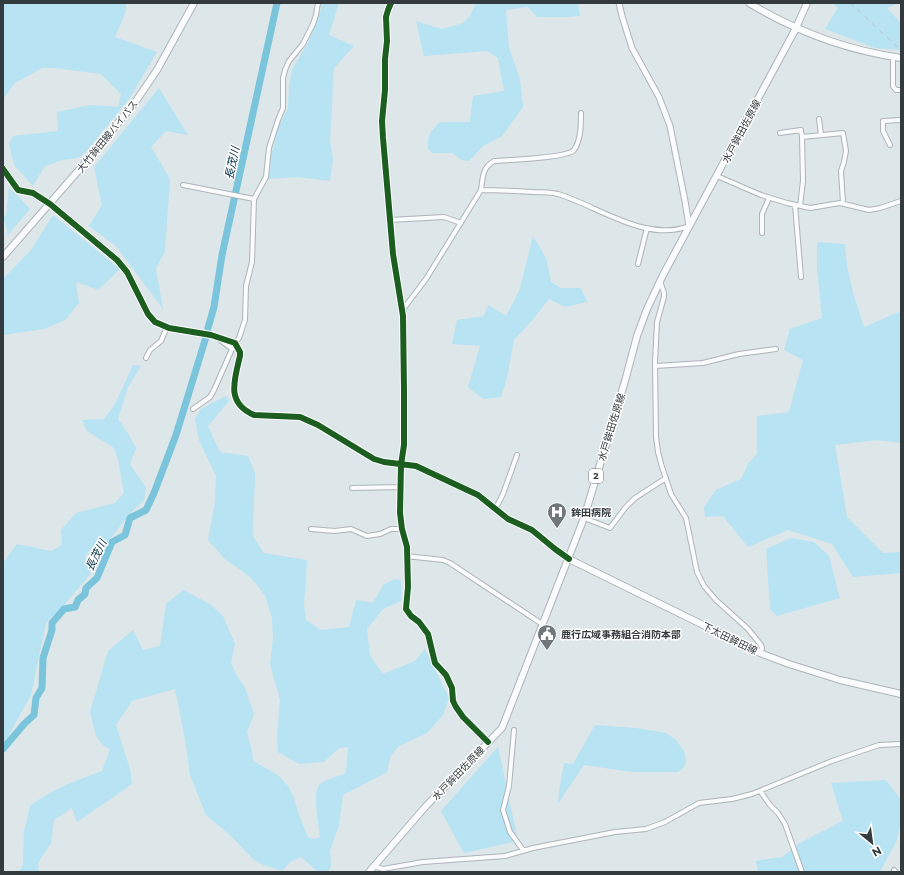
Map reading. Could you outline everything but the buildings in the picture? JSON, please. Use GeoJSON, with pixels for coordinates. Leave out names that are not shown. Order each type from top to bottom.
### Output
{"type":"FeatureCollection","features":[{"type":"Feature","properties":{"kind":"main road","name":"大竹鉾田線バイパス"},"geometry":{"type":"LineString","coordinates":[[3,257],[50,204],[136,101],[157,70],[194,3]]}},
{"type":"Feature","properties":{"kind":"main road"},"geometry":{"type":"LineString","coordinates":[[750,3],[796,29],[832,43],[872,53],[901,58]]}},
{"type":"Feature","properties":{"kind":"main road","name":"水戸鉾田佐原線"},"geometry":{"type":"LineString","coordinates":[[369,872],[426,806],[497,734],[505,721],[584,518],[637,336],[647,309],[689,226],[796,29],[807,3]]}},
{"type":"Feature","properties":{"kind":"main road","name":"下太田鉾田線"},"geometry":{"type":"LineString","coordinates":[[569,559],[760,653],[840,680],[901,694]]}},
{"type":"Feature","properties":{"kind":"street"},"geometry":{"type":"LineString","coordinates":[[235,343],[240,338],[245,320],[246,286],[252,262],[254,199],[266,177],[268,148],[283,108],[284,70],[303,44],[316,16],[318,3]]}},
{"type":"Feature","properties":{"kind":"street"},"geometry":{"type":"LineString","coordinates":[[391,3],[386,17],[387,41],[382,121],[393,254],[403,316]]}},
{"type":"Feature","properties":{"kind":"street"},"geometry":{"type":"LineString","coordinates":[[481,190],[510,190],[558,194],[628,223],[647,228],[668,231],[689,226],[686,201],[670,126],[659,97],[632,48],[623,22],[619,3]]}},
{"type":"Feature","properties":{"kind":"street"},"geometry":{"type":"LineString","coordinates":[[893,57],[893,86],[896,90],[901,90]]}},
{"type":"Feature","properties":{"kind":"street"},"geometry":{"type":"LineString","coordinates":[[488,742],[463,717],[456,707],[453,701],[452,688],[446,675],[435,663],[428,634],[406,609],[408,572],[406,556],[407,547],[402,529],[400,513],[401,465],[404,445],[404,308],[426,279],[481,190],[483,173],[488,164],[494,161],[560,156],[570,153],[575,147],[580,134],[581,113]]}},
{"type":"Feature","properties":{"kind":"street"},"geometry":{"type":"LineString","coordinates":[[819,119],[821,135]]}},
{"type":"Feature","properties":{"kind":"street"},"geometry":{"type":"LineString","coordinates":[[890,145],[884,131],[882,121],[901,120]]}},
{"type":"Feature","properties":{"kind":"street"},"geometry":{"type":"LineString","coordinates":[[780,133],[801,130],[803,181],[798,205],[801,277]]}},
{"type":"Feature","properties":{"kind":"street"},"geometry":{"type":"LineString","coordinates":[[802,137],[843,133],[846,151],[842,171],[843,203]]}},
{"type":"Feature","properties":{"kind":"street"},"geometry":{"type":"LineString","coordinates":[[3,169],[18,190],[33,193],[50,204],[117,260],[127,272],[148,314],[156,322],[167,327],[229,340],[235,343],[240,352],[240,356],[233,391],[236,401],[248,412],[254,416],[300,417],[318,425],[374,459],[401,465],[416,466],[426,470],[478,495],[508,519],[532,530],[555,550],[569,559]]}},
{"type":"Feature","properties":{"kind":"street"},"geometry":{"type":"LineString","coordinates":[[717,176],[769,198],[810,208],[843,203],[869,210],[901,201]]}},
{"type":"Feature","properties":{"kind":"street"},"geometry":{"type":"LineString","coordinates":[[183,185],[254,199]]}},
{"type":"Feature","properties":{"kind":"street"},"geometry":{"type":"LineString","coordinates":[[762,232],[762,214],[769,198]]}},
{"type":"Feature","properties":{"kind":"street"},"geometry":{"type":"LineString","coordinates":[[390,220],[444,217],[461,223]]}},
{"type":"Feature","properties":{"kind":"street"},"geometry":{"type":"LineString","coordinates":[[638,264],[647,228]]}},
{"type":"Feature","properties":{"kind":"street"},"geometry":{"type":"LineString","coordinates":[[660,281],[664,293],[657,322],[655,366],[656,438],[658,452],[671,494],[686,518],[697,572],[704,586],[716,600],[748,629],[761,645],[762,648],[760,653]]}},
{"type":"Feature","properties":{"kind":"street"},"geometry":{"type":"LineString","coordinates":[[146,358],[150,350],[161,341],[167,327]]}},
{"type":"Feature","properties":{"kind":"street"},"geometry":{"type":"LineString","coordinates":[[193,409],[210,397],[232,349],[217,338]]}},
{"type":"Feature","properties":{"kind":"street"},"geometry":{"type":"LineString","coordinates":[[655,366],[703,363],[739,354],[776,349]]}},
{"type":"Feature","properties":{"kind":"street"},"geometry":{"type":"LineString","coordinates":[[496,508],[503,494],[517,455]]}},
{"type":"Feature","properties":{"kind":"street"},"geometry":{"type":"LineString","coordinates":[[584,518],[610,528],[625,508],[635,498],[666,478]]}},
{"type":"Feature","properties":{"kind":"street"},"geometry":{"type":"LineString","coordinates":[[352,488],[401,487]]}},
{"type":"Feature","properties":{"kind":"street"},"geometry":{"type":"LineString","coordinates":[[311,529],[335,531],[351,529],[368,536],[384,533],[392,529],[402,529]]}},
{"type":"Feature","properties":{"kind":"street"},"geometry":{"type":"LineString","coordinates":[[406,556],[443,560],[450,563],[542,624]]}},
{"type":"Feature","properties":{"kind":"street"},"geometry":{"type":"LineString","coordinates":[[514,730],[509,786],[503,810],[510,832],[524,850]]}},
{"type":"Feature","properties":{"kind":"street"},"geometry":{"type":"LineString","coordinates":[[373,866],[382,869],[423,862],[506,856],[524,850],[615,832],[646,829],[665,822],[700,803],[732,799],[760,791],[832,761],[879,745],[901,744]]}},
{"type":"Feature","properties":{"kind":"street"},"geometry":{"type":"LineString","coordinates":[[760,791],[785,824],[802,872]]}},
{"type":"Feature","properties":{"kind":"shaded area"},"geometry":{"type":"Polygon","coordinates":[[[3,3],[126,3],[126,11],[115,37],[157,52],[129,99],[86,152],[78,158],[62,160],[44,167],[33,186],[14,165],[9,144],[13,136],[58,131],[57,112],[90,105],[118,107],[121,94],[101,74],[55,68],[42,68],[15,83],[3,99],[3,3]]]}},
{"type":"Feature","properties":{"kind":"shaded area"},"geometry":{"type":"Polygon","coordinates":[[[321,3],[339,3],[329,35],[354,46],[334,68],[330,140],[333,159],[330,181],[298,177],[267,179],[271,168],[269,160],[274,146],[277,130],[288,108],[289,86],[292,70],[309,41],[312,29],[321,10],[321,3]]]}},
{"type":"Feature","properties":{"kind":"shaded area"},"geometry":{"type":"Polygon","coordinates":[[[476,3],[578,3],[580,16],[537,17],[528,7],[506,10],[509,48],[520,79],[523,107],[502,136],[483,146],[469,161],[462,160],[452,153],[432,153],[428,149],[428,140],[432,131],[440,122],[470,122],[473,96],[504,91],[498,58],[487,51],[424,56],[416,21],[442,29],[463,23],[470,16],[476,3]]]}},
{"type":"Feature","properties":{"kind":"shaded area"},"geometry":{"type":"Polygon","coordinates":[[[833,3],[900,3],[887,8],[901,23],[901,50],[875,48],[825,29],[838,8],[833,3]]]}},
{"type":"Feature","properties":{"kind":"shaded area"},"geometry":{"type":"Polygon","coordinates":[[[159,88],[188,135],[166,131],[151,147],[170,179],[165,251],[156,269],[163,309],[116,246],[89,226],[102,205],[94,167],[159,88]]]}},
{"type":"Feature","properties":{"kind":"shaded area"},"geometry":{"type":"Polygon","coordinates":[[[9,188],[30,209],[8,235],[5,222],[3,223],[3,217],[6,216],[9,188]]]}},
{"type":"Feature","properties":{"kind":"shaded area"},"geometry":{"type":"Polygon","coordinates":[[[53,215],[120,269],[98,290],[76,282],[79,303],[65,320],[44,329],[3,335],[3,279],[31,250],[53,215]]]}},
{"type":"Feature","properties":{"kind":"shaded area"},"geometry":{"type":"Polygon","coordinates":[[[533,236],[546,258],[551,282],[561,288],[581,288],[587,302],[565,307],[549,299],[514,340],[507,378],[501,397],[483,399],[468,387],[480,346],[452,344],[457,320],[484,316],[488,305],[506,316],[520,289],[533,236]]]}},
{"type":"Feature","properties":{"kind":"shaded area"},"geometry":{"type":"Polygon","coordinates":[[[817,242],[845,244],[849,276],[864,327],[901,311],[901,443],[877,440],[835,445],[847,517],[883,553],[901,552],[901,573],[853,577],[832,544],[788,530],[748,547],[723,516],[705,517],[704,507],[716,490],[741,479],[748,464],[757,454],[757,416],[789,412],[803,360],[784,350],[790,329],[822,318],[817,268],[817,242]]]}},
{"type":"Feature","properties":{"kind":"shaded area"},"geometry":{"type":"Polygon","coordinates":[[[133,365],[141,366],[128,387],[118,419],[136,448],[130,464],[146,488],[144,500],[129,515],[105,545],[98,542],[85,556],[91,573],[65,604],[46,623],[31,695],[5,742],[3,743],[3,563],[17,544],[51,551],[62,545],[61,530],[76,513],[115,503],[124,493],[118,460],[114,448],[87,431],[82,420],[104,419],[115,404],[133,365]]]}},
{"type":"Feature","properties":{"kind":"shaded area"},"geometry":{"type":"Polygon","coordinates":[[[226,396],[229,401],[208,426],[220,452],[248,456],[255,473],[253,534],[264,553],[307,560],[304,605],[306,620],[321,630],[349,627],[356,600],[373,603],[384,584],[396,579],[401,581],[401,601],[383,609],[367,629],[370,656],[383,674],[415,661],[425,649],[449,698],[443,715],[427,733],[399,746],[391,755],[387,772],[343,795],[339,825],[330,851],[331,866],[328,872],[318,872],[301,857],[290,862],[282,871],[261,864],[253,859],[231,836],[206,815],[190,775],[186,745],[175,689],[132,701],[116,725],[130,769],[132,784],[77,822],[72,808],[54,820],[51,843],[38,863],[39,872],[19,872],[23,865],[24,832],[30,806],[56,790],[102,771],[110,750],[102,744],[96,736],[90,712],[108,651],[133,630],[143,650],[160,646],[166,604],[183,590],[210,604],[223,616],[235,644],[231,663],[245,688],[254,714],[247,732],[253,761],[278,775],[288,786],[294,798],[308,837],[315,839],[320,837],[317,818],[316,794],[320,784],[346,773],[348,747],[339,748],[324,762],[299,764],[278,752],[277,739],[280,700],[270,664],[273,638],[272,618],[265,595],[250,577],[224,558],[208,540],[215,501],[216,476],[199,440],[195,419],[201,409],[226,396]]]}},
{"type":"Feature","properties":{"kind":"shaded area"},"geometry":{"type":"Polygon","coordinates":[[[791,538],[814,542],[829,556],[840,598],[777,616],[770,609],[766,549],[791,538]]]}},
{"type":"Feature","properties":{"kind":"shaded area"},"geometry":{"type":"Polygon","coordinates":[[[595,725],[636,728],[666,733],[676,740],[685,753],[686,762],[684,767],[678,772],[632,772],[584,765],[558,804],[564,763],[573,764],[595,725]]]}},
{"type":"Feature","properties":{"kind":"shaded area"},"geometry":{"type":"Polygon","coordinates":[[[498,747],[518,841],[464,853],[441,811],[498,747]]]}},
{"type":"Feature","properties":{"kind":"shaded area"},"geometry":{"type":"Polygon","coordinates":[[[886,780],[901,800],[901,820],[897,840],[880,872],[758,872],[756,861],[782,857],[798,844],[843,821],[831,783],[886,780]]]}},
{"type":"Feature","properties":{"kind":"waterway","name":"長茂川"},"geometry":{"type":"LineString","coordinates":[[208,328],[214,307],[222,255],[277,3]]}},
{"type":"Feature","properties":{"kind":"waterway","name":"長茂川"},"geometry":{"type":"LineString","coordinates":[[3,749],[25,723],[34,715],[36,698],[42,688],[43,658],[52,630],[52,623],[64,609],[75,607],[78,600],[85,594],[86,588],[97,578],[112,542],[125,535],[130,518],[146,510],[176,435],[206,337]]}},
{"type":"Feature","properties":{"kind":"railway"},"geometry":{"type":"LineString","coordinates":[[850,3],[901,50]]}},
{"type":"Feature","properties":{"kind":"cycle path"},"geometry":{"type":"LineString","coordinates":[[391,3],[386,17],[387,41],[382,121],[393,254],[403,316],[404,445],[401,465],[400,513],[402,529],[407,547],[408,587],[406,609],[428,634],[435,663],[446,675],[452,688],[453,701],[456,707],[463,717],[488,742]]}},
{"type":"Feature","properties":{"kind":"cycle path"},"geometry":{"type":"LineString","coordinates":[[3,169],[18,190],[33,193],[50,204],[117,260],[127,272],[148,314],[155,322],[169,328],[211,335],[235,343],[240,352],[240,356],[234,382],[234,390],[239,404],[245,410],[254,415],[300,417],[318,425],[374,459],[384,462],[416,466],[478,495],[508,519],[532,530],[569,559]]}},
{"type":"Feature","properties":{"kind":"place","name":"鉾田病院"},"geometry":{"type":"Point","coordinates":[557,529]}},
{"type":"Feature","properties":{"kind":"place","name":"鹿行広域事務組合消防本部"},"geometry":{"type":"Point","coordinates":[547,651]}}]}
